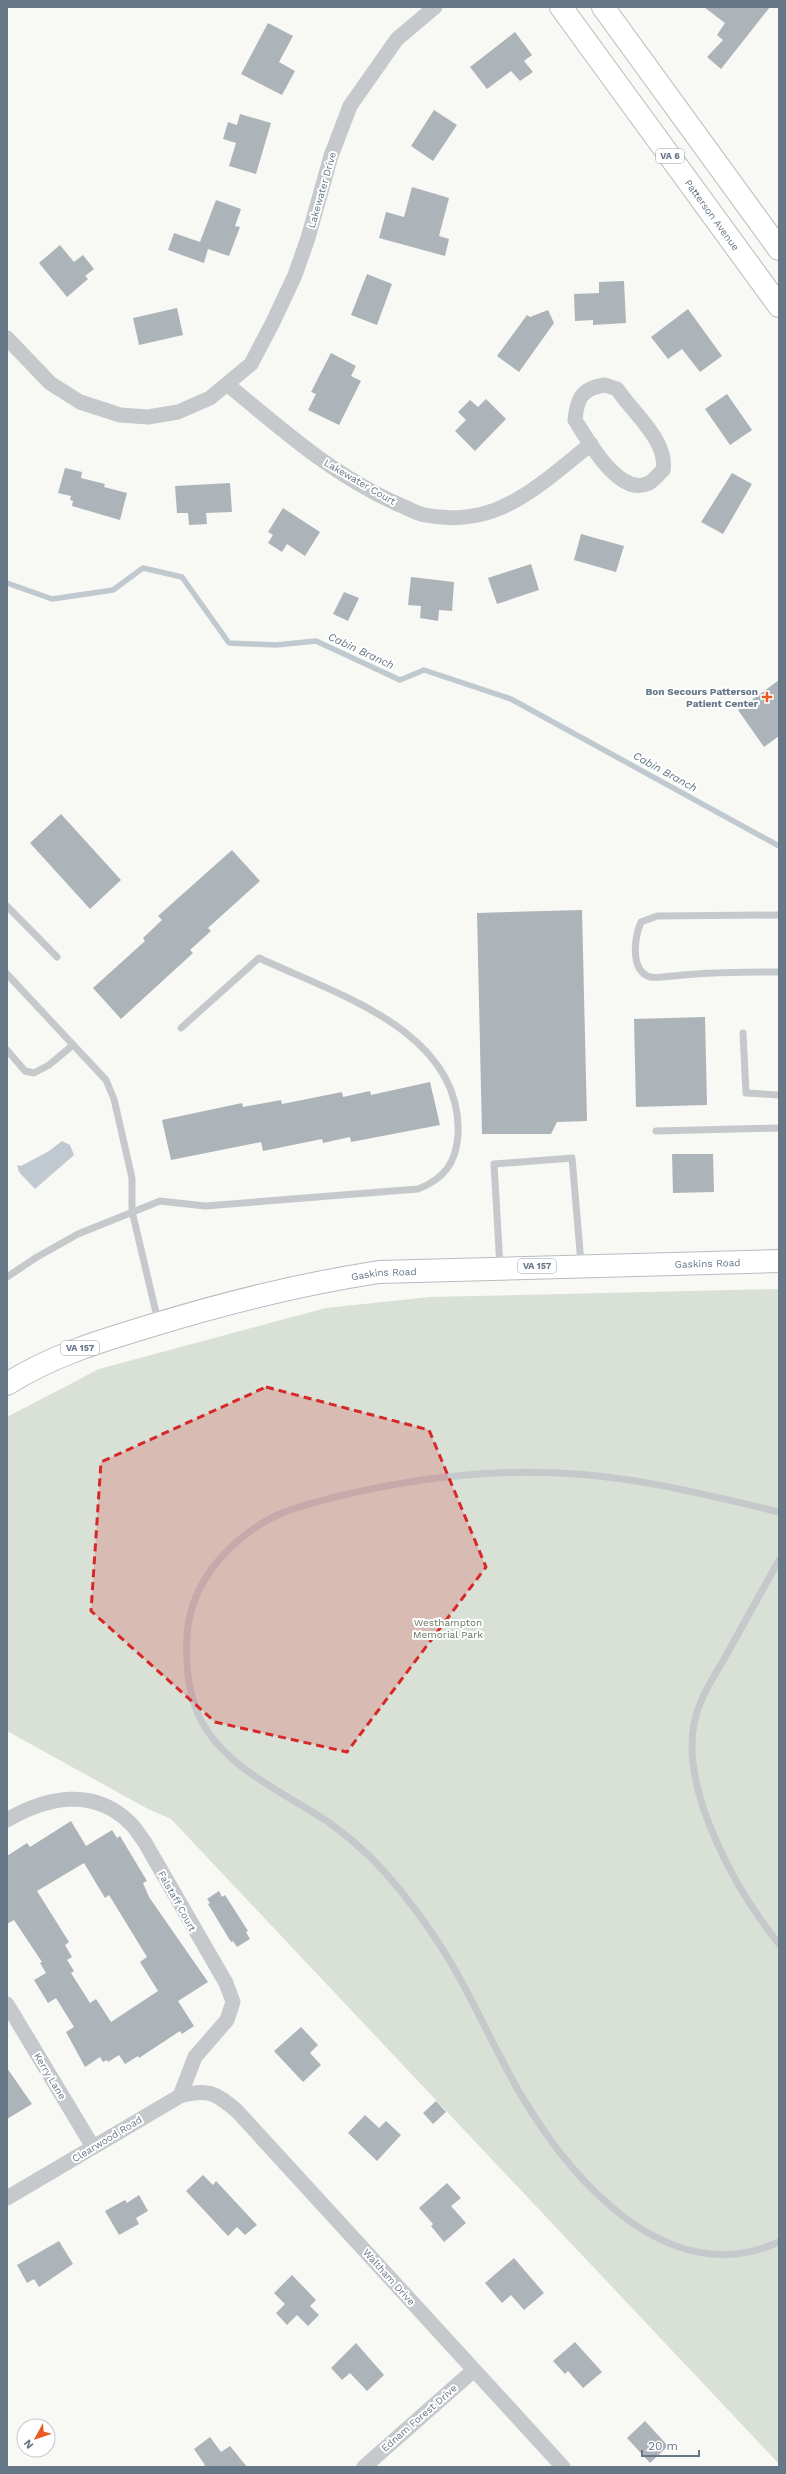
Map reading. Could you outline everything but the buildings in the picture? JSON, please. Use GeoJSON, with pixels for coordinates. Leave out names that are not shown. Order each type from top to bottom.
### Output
{"type":"FeatureCollection","features":[{"type":"Feature","properties":{"kind":"main road","name":"Patterson Avenue"},"geometry":{"type":"LineString","coordinates":[[561,7],[779,306]]}},
{"type":"Feature","properties":{"kind":"main road"},"geometry":{"type":"LineString","coordinates":[[603,7],[779,249]]}},
{"type":"Feature","properties":{"kind":"main road","name":"Gaskins Road"},"geometry":{"type":"LineString","coordinates":[[7,1384],[28,1370],[92,1344],[223,1304],[337,1278],[380,1272],[500,1267],[779,1261]]}},
{"type":"Feature","properties":{"kind":"street","name":"Lakewater Drive"},"geometry":{"type":"LineString","coordinates":[[7,338],[50,383],[80,402],[120,415],[148,417],[178,412],[210,398],[251,364],[295,275],[308,238],[331,156],[350,106],[398,39],[435,7]]}},
{"type":"Feature","properties":{"kind":"street","name":"Lakewater Court"},"geometry":{"type":"LineString","coordinates":[[227,384],[301,445],[337,470],[384,498],[424,515],[469,517],[500,508],[532,488],[592,444]]}},
{"type":"Feature","properties":{"kind":"street"},"geometry":{"type":"LineString","coordinates":[[610,386],[623,397],[657,443],[664,456],[663,470],[649,483],[636,486],[621,480],[592,444],[575,420],[576,407],[586,390],[591,387],[610,386]]}},
{"type":"Feature","properties":{"kind":"street","name":"Falstaff Court"},"geometry":{"type":"LineString","coordinates":[[7,1820],[54,1799],[76,1798],[111,1809],[129,1822],[144,1841],[226,1983],[233,2002],[227,2020],[195,2057],[180,2096]]}},
{"type":"Feature","properties":{"kind":"street","name":"Kerry Lane"},"geometry":{"type":"LineString","coordinates":[[7,2004],[93,2147]]}},
{"type":"Feature","properties":{"kind":"street","name":"Clearwood Road"},"geometry":{"type":"LineString","coordinates":[[7,2198],[180,2096],[194,2092],[210,2092]]}},
{"type":"Feature","properties":{"kind":"street","name":"Waltham Drive"},"geometry":{"type":"LineString","coordinates":[[210,2092],[219,2095],[237,2111],[563,2467]]}},
{"type":"Feature","properties":{"kind":"street","name":"Ednam Forest Drive"},"geometry":{"type":"LineString","coordinates":[[364,2467],[474,2370]]}},
{"type":"Feature","properties":{"kind":"lane"},"geometry":{"type":"LineString","coordinates":[[7,906],[57,957]]}},
{"type":"Feature","properties":{"kind":"lane"},"geometry":{"type":"LineString","coordinates":[[779,915],[657,916],[641,922],[636,934],[636,961],[641,971],[650,977],[713,972],[779,972]]}},
{"type":"Feature","properties":{"kind":"lane"},"geometry":{"type":"LineString","coordinates":[[7,1277],[37,1257],[78,1234],[160,1201],[205,1206],[418,1188],[433,1183],[447,1172],[455,1158],[458,1116],[445,1076],[413,1038],[378,1013],[259,958],[182,1028]]}},
{"type":"Feature","properties":{"kind":"lane"},"geometry":{"type":"LineString","coordinates":[[7,974],[106,1080],[114,1099],[132,1178],[132,1211],[158,1324]]}},
{"type":"Feature","properties":{"kind":"lane"},"geometry":{"type":"LineString","coordinates":[[743,1033],[746,1093],[779,1095]]}},
{"type":"Feature","properties":{"kind":"lane"},"geometry":{"type":"LineString","coordinates":[[7,1050],[26,1071],[34,1073],[49,1065],[73,1045]]}},
{"type":"Feature","properties":{"kind":"lane"},"geometry":{"type":"LineString","coordinates":[[656,1131],[779,1128]]}},
{"type":"Feature","properties":{"kind":"lane"},"geometry":{"type":"LineString","coordinates":[[500,1267],[494,1164],[572,1158],[581,1266]]}},
{"type":"Feature","properties":{"kind":"lane"},"geometry":{"type":"LineString","coordinates":[[779,1512],[631,1480],[559,1472],[489,1472],[454,1474],[400,1482],[309,1504],[268,1520],[233,1543],[204,1578],[188,1617],[186,1667],[198,1712],[209,1732],[225,1752],[253,1774],[336,1828],[396,1884],[429,1926],[456,1971],[521,2096],[548,2136],[572,2166],[599,2195],[639,2229],[675,2247],[700,2253],[725,2254],[762,2249],[779,2242]]}},
{"type":"Feature","properties":{"kind":"lane"},"geometry":{"type":"LineString","coordinates":[[779,1560],[704,1696],[694,1723],[692,1758],[706,1814],[725,1861],[748,1901],[779,1944]]}},
{"type":"Feature","properties":{"kind":"highlighted area"},"geometry":{"type":"Polygon","coordinates":[[[266,1387],[429,1430],[486,1567],[347,1752],[215,1722],[91,1611],[101,1462],[266,1387]]]}},
{"type":"Feature","properties":{"kind":"green space","name":"Westhampton Memorial Park"},"geometry":{"type":"Polygon","coordinates":[[[779,1289],[779,2464],[171,1819],[148,1809],[7,1731],[7,1417],[99,1369],[326,1308],[430,1297],[779,1289]]]}},
{"type":"Feature","properties":{"kind":"shaded area"},"geometry":{"type":"Polygon","coordinates":[[[62,1141],[70,1145],[74,1155],[35,1189],[19,1172],[17,1165],[21,1166],[49,1151],[62,1141]]]}},
{"type":"Feature","properties":{"kind":"waterway","name":"Cabin Branch"},"geometry":{"type":"LineString","coordinates":[[7,583],[52,599],[113,590],[143,568],[182,577],[229,643],[276,645],[316,641],[400,680],[424,670],[511,699],[779,846]]}},
{"type":"Feature","properties":{"kind":"place","name":"Bon Secours Patterson Patient Center"},"geometry":{"type":"Point","coordinates":[767,697]}}]}
